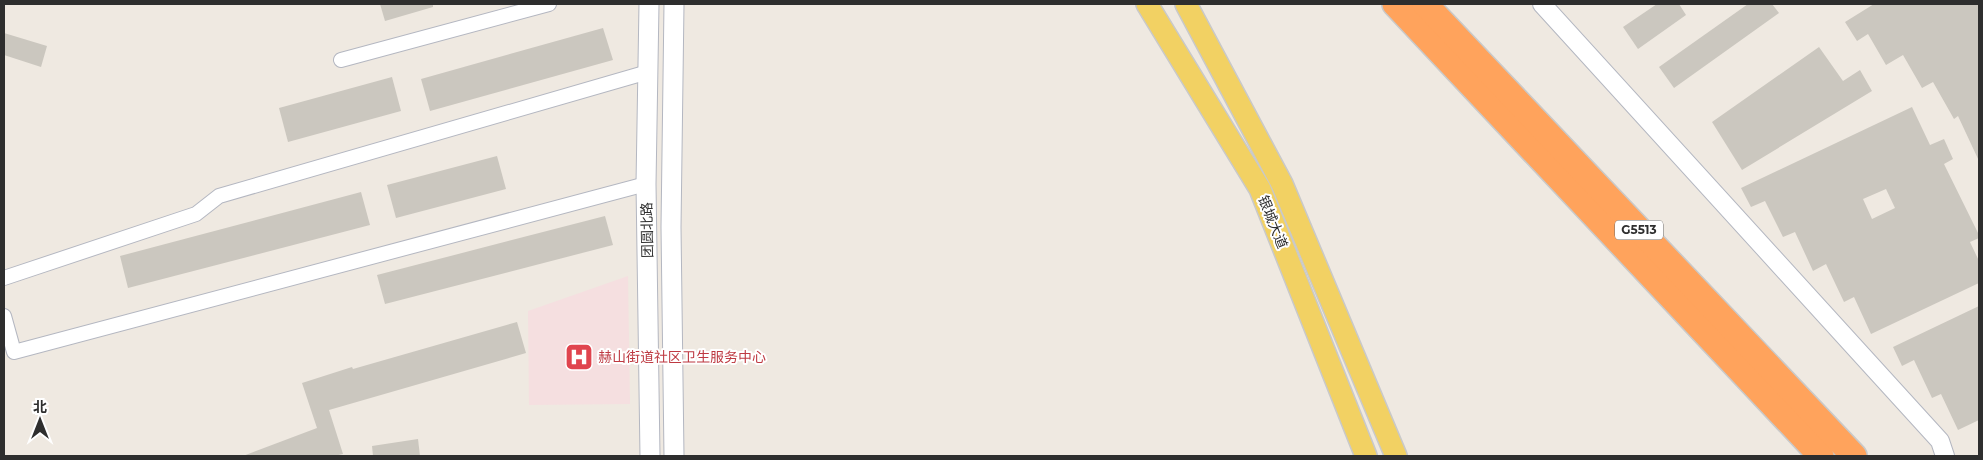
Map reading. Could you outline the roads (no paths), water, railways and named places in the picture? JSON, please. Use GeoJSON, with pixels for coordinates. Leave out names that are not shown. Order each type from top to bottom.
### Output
{"type":"FeatureCollection","features":[{"type":"Feature","properties":{"kind":"highway","name":"G5513"},"geometry":{"type":"LineString","coordinates":[[1395,4],[1820,456]]}},
{"type":"Feature","properties":{"kind":"highway","name":"G5513"},"geometry":{"type":"LineString","coordinates":[[1425,4],[1854,456]]}},
{"type":"Feature","properties":{"kind":"main road","name":"团圆北路"},"geometry":{"type":"LineString","coordinates":[[649,4],[646,184],[650,456]]}},
{"type":"Feature","properties":{"kind":"main road","name":"团圆北路"},"geometry":{"type":"LineString","coordinates":[[674,4],[671,227],[674,456]]}},
{"type":"Feature","properties":{"kind":"main road","name":"银城大道"},"geometry":{"type":"LineString","coordinates":[[1147,4],[1260,189],[1366,456]]}},
{"type":"Feature","properties":{"kind":"main road","name":"银城大道"},"geometry":{"type":"LineString","coordinates":[[1186,4],[1282,184],[1396,456]]}},
{"type":"Feature","properties":{"kind":"street"},"geometry":{"type":"LineString","coordinates":[[340,60],[549,4]]}},
{"type":"Feature","properties":{"kind":"street"},"geometry":{"type":"LineString","coordinates":[[1542,4],[1940,441],[1945,456]]}},
{"type":"Feature","properties":{"kind":"street"},"geometry":{"type":"LineString","coordinates":[[4,278],[196,214],[219,196],[648,72]]}},
{"type":"Feature","properties":{"kind":"street"},"geometry":{"type":"LineString","coordinates":[[4,316],[14,352],[646,184]]}},
{"type":"Feature","properties":{"kind":"place","name":"赫山街道社区卫生服务中心"},"geometry":{"type":"Point","coordinates":[579,357]}}]}
